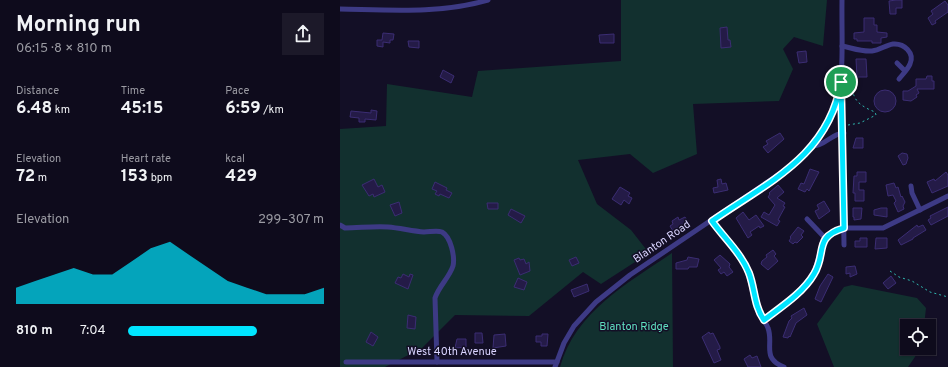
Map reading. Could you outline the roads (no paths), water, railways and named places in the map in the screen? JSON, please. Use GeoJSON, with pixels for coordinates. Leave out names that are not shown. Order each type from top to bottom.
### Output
{"type":"FeatureCollection","features":[{"type":"Feature","properties":{"kind":"street"},"geometry":{"type":"LineString","coordinates":[[340,9],[429,10],[464,6],[488,0]]}},
{"type":"Feature","properties":{"kind":"street","name":"Blanton Road"},"geometry":{"type":"LineString","coordinates":[[556,364],[564,343],[574,326],[596,302],[630,275],[787,169],[813,146],[834,111],[841,82],[842,0]]}},
{"type":"Feature","properties":{"kind":"street"},"geometry":{"type":"LineString","coordinates":[[842,46],[868,51],[879,50],[892,44],[900,44],[908,50],[911,57],[911,62],[899,79]]}},
{"type":"Feature","properties":{"kind":"street"},"geometry":{"type":"LineString","coordinates":[[897,63],[905,71]]}},
{"type":"Feature","properties":{"kind":"street"},"geometry":{"type":"LineString","coordinates":[[841,82],[844,133],[844,245]]}},
{"type":"Feature","properties":{"kind":"street"},"geometry":{"type":"LineString","coordinates":[[813,146],[821,146],[839,133],[844,133]]}},
{"type":"Feature","properties":{"kind":"street"},"geometry":{"type":"LineString","coordinates":[[912,186],[912,192],[920,210]]}},
{"type":"Feature","properties":{"kind":"street"},"geometry":{"type":"LineString","coordinates":[[764,320],[797,293],[814,274],[822,245],[832,232],[844,228],[883,228],[948,196]]}},
{"type":"Feature","properties":{"kind":"street"},"geometry":{"type":"LineString","coordinates":[[807,219],[826,239]]}},
{"type":"Feature","properties":{"kind":"street"},"geometry":{"type":"LineString","coordinates":[[712,221],[743,260],[753,285],[759,313],[770,332],[768,344],[771,358],[776,363],[784,367]]}},
{"type":"Feature","properties":{"kind":"street"},"geometry":{"type":"LineString","coordinates":[[340,225],[345,228],[392,227],[423,232],[439,231],[444,233],[450,242],[453,253],[453,266],[435,298],[437,362]]}},
{"type":"Feature","properties":{"kind":"street","name":"West 40th Avenue"},"geometry":{"type":"LineString","coordinates":[[346,362],[556,364]]}},
{"type":"Feature","properties":{"kind":"park label","name":"Blanton Ridge"},"geometry":{"type":"Point","coordinates":[634,327]}}]}
